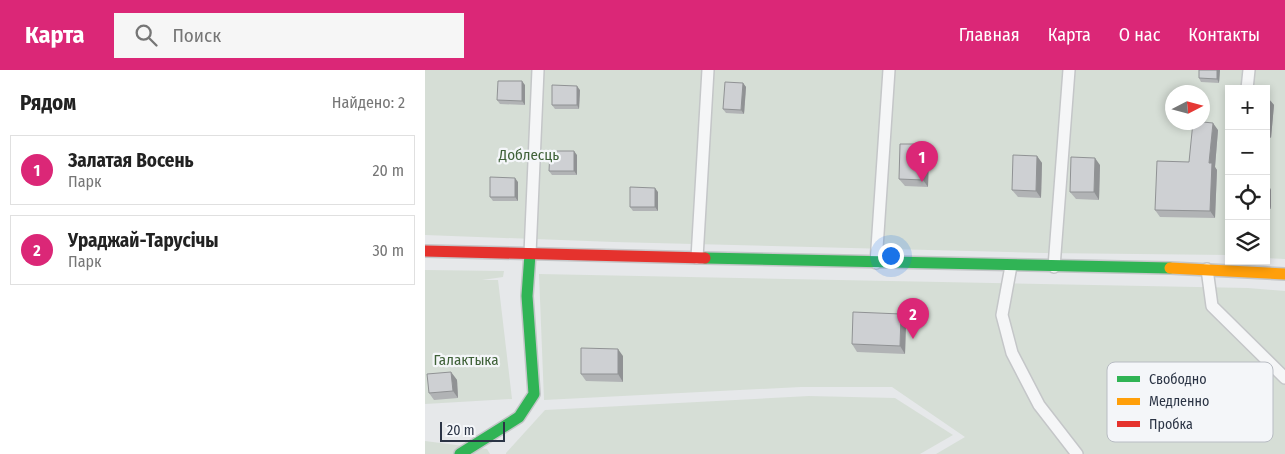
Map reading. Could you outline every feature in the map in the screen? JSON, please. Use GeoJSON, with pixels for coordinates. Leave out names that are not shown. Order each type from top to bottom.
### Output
{"type":"FeatureCollection","features":[{"type":"Feature","properties":{"kind":"street"},"geometry":{"type":"LineString","coordinates":[[425,251],[1054,267],[1207,269],[1234,266],[1285,274]]}},
{"type":"Feature","properties":{"kind":"street"},"geometry":{"type":"LineString","coordinates":[[460,454],[519,417],[534,394],[527,296],[530,254]]}},
{"type":"Feature","properties":{"kind":"lane"},"geometry":{"type":"LineString","coordinates":[[530,254],[538,70]]}},
{"type":"Feature","properties":{"kind":"lane"},"geometry":{"type":"LineString","coordinates":[[697,258],[708,70]]}},
{"type":"Feature","properties":{"kind":"lane"},"geometry":{"type":"LineString","coordinates":[[876,263],[889,70]]}},
{"type":"Feature","properties":{"kind":"lane"},"geometry":{"type":"LineString","coordinates":[[1054,267],[1069,70]]}},
{"type":"Feature","properties":{"kind":"lane"},"geometry":{"type":"LineString","coordinates":[[1247,85],[1249,70]]}},
{"type":"Feature","properties":{"kind":"lane"},"geometry":{"type":"LineString","coordinates":[[1011,266],[1002,315],[1012,353],[1039,405],[1077,454]]}},
{"type":"Feature","properties":{"kind":"lane"},"geometry":{"type":"LineString","coordinates":[[1207,269],[1212,306],[1269,362]]}},
{"type":"Feature","properties":{"kind":"lane"},"geometry":{"type":"LineString","coordinates":[[1273,366],[1285,378]]}},
{"type":"Feature","properties":{"kind":"green space","name":"Доблесць"},"geometry":{"type":"Polygon","coordinates":[[[425,70],[1285,70],[1285,259],[1270,258],[1270,85],[1225,85],[1225,255],[1044,253],[614,242],[425,235],[425,70]]]}},
{"type":"Feature","properties":{"kind":"green space","name":"Галактыка"},"geometry":{"type":"Polygon","coordinates":[[[425,270],[504,271],[503,277],[482,280],[498,280],[512,399],[425,404],[425,270]]]}},
{"type":"Feature","properties":{"kind":"green space"},"geometry":{"type":"Polygon","coordinates":[[[539,274],[1248,288],[1285,291],[1285,454],[936,454],[965,437],[892,387],[801,387],[544,400],[539,274]]]}},
{"type":"Feature","properties":{"kind":"green space"},"geometry":{"type":"Polygon","coordinates":[[[809,396],[895,398],[953,435],[920,454],[506,454],[545,410],[809,396]]]}},
{"type":"Feature","properties":{"kind":"green space"},"geometry":{"type":"Polygon","coordinates":[[[425,441],[487,449],[490,454],[425,454],[425,441]]]}},
{"type":"Feature","properties":{"kind":"building"},"geometry":{"type":"Polygon","coordinates":[[[1199,70],[1217,70],[1217,79],[1199,78],[1199,70]]]}},
{"type":"Feature","properties":{"kind":"building"},"geometry":{"type":"Polygon","coordinates":[[[498,81],[522,81],[522,101],[497,100],[498,81]]]}},
{"type":"Feature","properties":{"kind":"building"},"geometry":{"type":"Polygon","coordinates":[[[725,82],[743,83],[741,110],[723,109],[725,82]]]}},
{"type":"Feature","properties":{"kind":"building"},"geometry":{"type":"Polygon","coordinates":[[[552,85],[577,86],[577,105],[552,105],[552,85]]]}},
{"type":"Feature","properties":{"kind":"building"},"geometry":{"type":"Polygon","coordinates":[[[1210,123],[1213,123],[1209,163],[1212,163],[1210,211],[1155,210],[1157,161],[1189,162],[1192,130],[1210,130],[1210,123]]]}},
{"type":"Feature","properties":{"kind":"building"},"geometry":{"type":"Polygon","coordinates":[[[900,144],[924,144],[923,180],[899,179],[900,144]]]}},
{"type":"Feature","properties":{"kind":"building"},"geometry":{"type":"Polygon","coordinates":[[[550,151],[574,151],[574,171],[549,171],[550,151]]]}},
{"type":"Feature","properties":{"kind":"building"},"geometry":{"type":"Polygon","coordinates":[[[1013,155],[1037,156],[1036,191],[1012,190],[1013,155]]]}},
{"type":"Feature","properties":{"kind":"building"},"geometry":{"type":"Polygon","coordinates":[[[1071,157],[1095,158],[1094,192],[1070,192],[1071,157]]]}},
{"type":"Feature","properties":{"kind":"building"},"geometry":{"type":"Polygon","coordinates":[[[490,177],[515,178],[515,197],[490,197],[490,177]]]}},
{"type":"Feature","properties":{"kind":"building"},"geometry":{"type":"Polygon","coordinates":[[[630,187],[655,188],[655,207],[630,207],[630,187]]]}},
{"type":"Feature","properties":{"kind":"building"},"geometry":{"type":"Polygon","coordinates":[[[853,312],[901,314],[900,346],[852,344],[853,312]]]}},
{"type":"Feature","properties":{"kind":"building"},"geometry":{"type":"Polygon","coordinates":[[[581,348],[618,349],[618,374],[581,374],[581,348]]]}},
{"type":"Feature","properties":{"kind":"building"},"geometry":{"type":"Polygon","coordinates":[[[451,372],[453,391],[429,393],[427,374],[451,372]]]}},
{"type":"Feature","properties":{"kind":"traffic: fast"},"geometry":{"type":"LineString","coordinates":[[460,454],[519,417],[534,394],[527,296],[530,254]]}},
{"type":"Feature","properties":{"kind":"traffic: fast"},"geometry":{"type":"LineString","coordinates":[[705,258],[1170,268]]}},
{"type":"Feature","properties":{"kind":"traffic: slow"},"geometry":{"type":"LineString","coordinates":[[1170,268],[1285,274]]}},
{"type":"Feature","properties":{"kind":"traffic: jam"},"geometry":{"type":"LineString","coordinates":[[425,251],[705,258]]}},
{"type":"Feature","properties":{"kind":"place","name":"Залатая Восень"},"geometry":{"type":"Point","coordinates":[922,182]}},
{"type":"Feature","properties":{"kind":"place","name":"Ураджай-Тарусічы"},"geometry":{"type":"Point","coordinates":[913,339]}}]}
